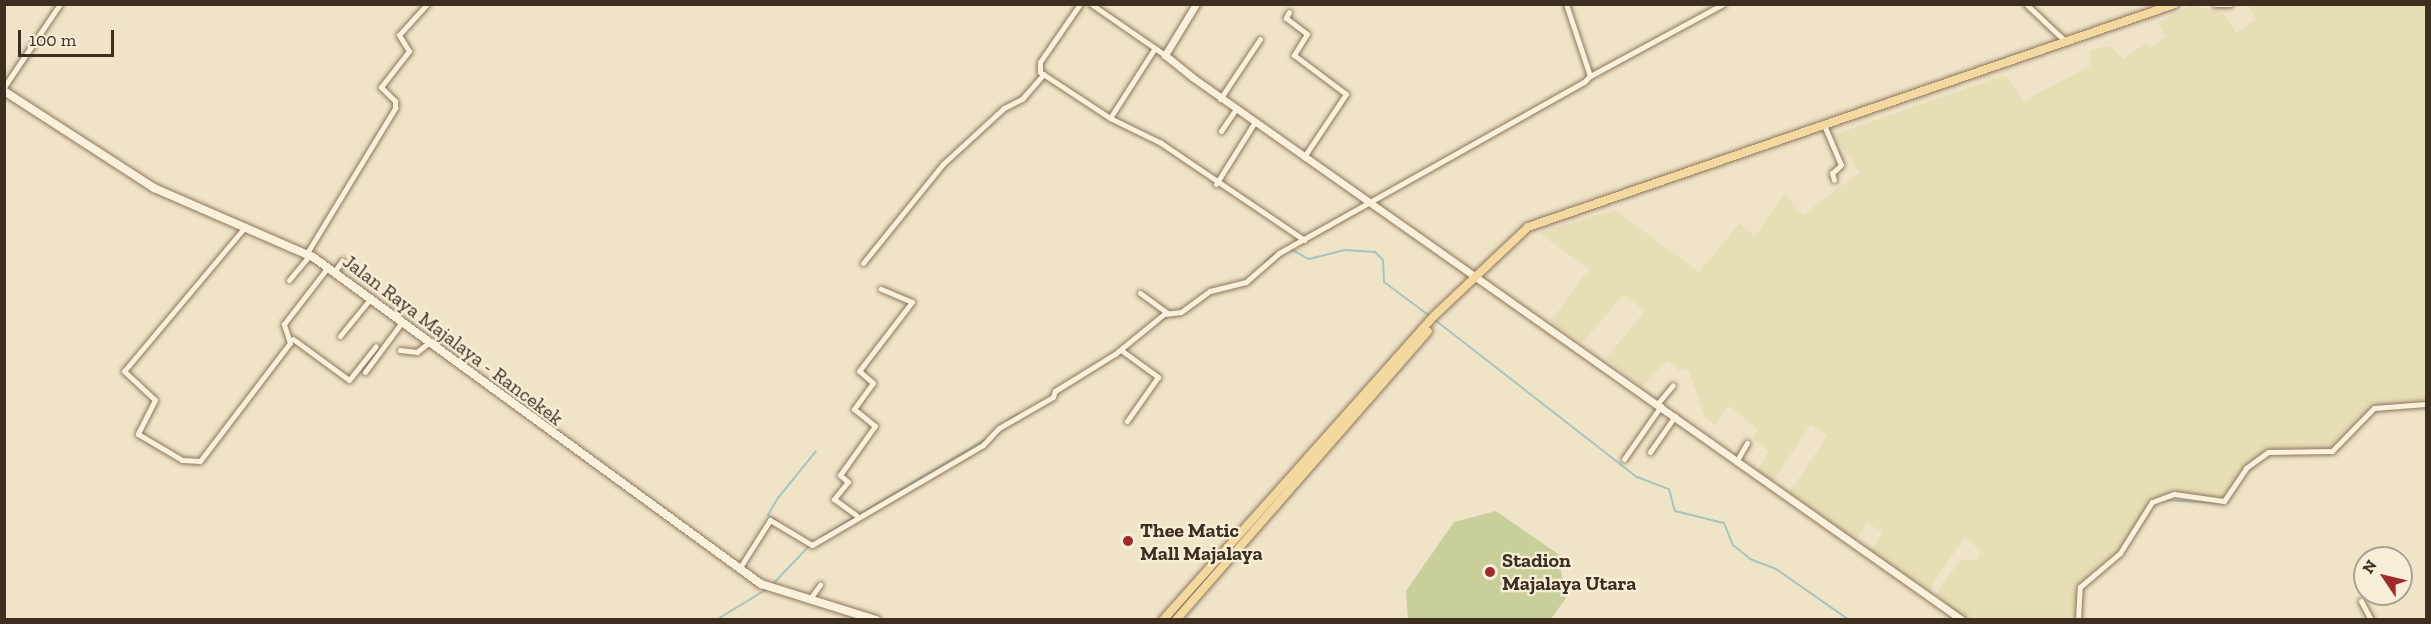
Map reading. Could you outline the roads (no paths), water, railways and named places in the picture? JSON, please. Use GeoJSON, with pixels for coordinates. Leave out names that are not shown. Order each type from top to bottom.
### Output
{"type":"FeatureCollection","features":[{"type":"Feature","properties":{"kind":"main road"},"geometry":{"type":"LineString","coordinates":[[1163,620],[1474,273],[1539,221],[2067,44],[2157,8],[2175,4]]}},
{"type":"Feature","properties":{"kind":"main road","name":"Jalan Raya Majalaya - Rancekek"},"geometry":{"type":"LineString","coordinates":[[4,91],[154,188],[308,254],[739,570],[775,591],[876,620]]}},
{"type":"Feature","properties":{"kind":"main road"},"geometry":{"type":"LineString","coordinates":[[1176,620],[1443,308]]}},
{"type":"Feature","properties":{"kind":"street"},"geometry":{"type":"LineString","coordinates":[[4,87],[60,4]]}},
{"type":"Feature","properties":{"kind":"street"},"geometry":{"type":"LineString","coordinates":[[289,280],[308,254],[395,108],[395,101],[381,87],[409,51],[399,35],[427,4]]}},
{"type":"Feature","properties":{"kind":"street"},"geometry":{"type":"LineString","coordinates":[[1080,4],[1040,62],[1044,74],[1110,118],[1153,138],[1216,184],[1304,240]]}},
{"type":"Feature","properties":{"kind":"street"},"geometry":{"type":"LineString","coordinates":[[1090,4],[1165,55],[1254,125],[1372,202],[1474,273],[1660,404],[1735,463],[1962,620]]}},
{"type":"Feature","properties":{"kind":"street"},"geometry":{"type":"LineString","coordinates":[[1165,55],[1196,4]]}},
{"type":"Feature","properties":{"kind":"street"},"geometry":{"type":"LineString","coordinates":[[1566,4],[1590,76]]}},
{"type":"Feature","properties":{"kind":"street"},"geometry":{"type":"LineString","coordinates":[[739,570],[770,520],[809,546],[856,516],[983,445],[999,428],[1122,351],[1168,313],[1181,312],[1210,291],[1246,282],[1304,240],[1590,76],[1722,4]]}},
{"type":"Feature","properties":{"kind":"street"},"geometry":{"type":"LineString","coordinates":[[2026,4],[2067,44]]}},
{"type":"Feature","properties":{"kind":"street"},"geometry":{"type":"LineString","coordinates":[[2215,4],[2230,4]]}},
{"type":"Feature","properties":{"kind":"street"},"geometry":{"type":"LineString","coordinates":[[1289,12],[1286,18],[1307,35],[1294,56],[1346,94],[1304,157]]}},
{"type":"Feature","properties":{"kind":"street"},"geometry":{"type":"LineString","coordinates":[[1220,99],[1260,39]]}},
{"type":"Feature","properties":{"kind":"street"},"geometry":{"type":"LineString","coordinates":[[1110,118],[1155,48]]}},
{"type":"Feature","properties":{"kind":"street"},"geometry":{"type":"LineString","coordinates":[[863,263],[943,164],[1004,108],[1022,99],[1044,74]]}},
{"type":"Feature","properties":{"kind":"street"},"geometry":{"type":"LineString","coordinates":[[1221,131],[1234,110]]}},
{"type":"Feature","properties":{"kind":"street"},"geometry":{"type":"LineString","coordinates":[[1216,184],[1254,125]]}},
{"type":"Feature","properties":{"kind":"street"},"geometry":{"type":"LineString","coordinates":[[1824,125],[1841,165],[1832,173],[1834,180]]}},
{"type":"Feature","properties":{"kind":"street"},"geometry":{"type":"LineString","coordinates":[[245,227],[125,368],[126,378],[155,400],[138,434],[182,460],[200,461],[293,339]]}},
{"type":"Feature","properties":{"kind":"street"},"geometry":{"type":"LineString","coordinates":[[342,261],[331,269],[284,324],[293,339],[349,380],[376,346]]}},
{"type":"Feature","properties":{"kind":"street"},"geometry":{"type":"LineString","coordinates":[[856,516],[834,499],[848,482],[840,475],[875,426],[854,409],[873,382],[859,371],[912,302],[881,289]]}},
{"type":"Feature","properties":{"kind":"street"},"geometry":{"type":"LineString","coordinates":[[1140,293],[1168,313]]}},
{"type":"Feature","properties":{"kind":"street"},"geometry":{"type":"LineString","coordinates":[[340,336],[371,298]]}},
{"type":"Feature","properties":{"kind":"street"},"geometry":{"type":"LineString","coordinates":[[365,372],[402,322]]}},
{"type":"Feature","properties":{"kind":"street"},"geometry":{"type":"LineString","coordinates":[[400,350],[417,352],[428,343]]}},
{"type":"Feature","properties":{"kind":"street"},"geometry":{"type":"LineString","coordinates":[[1122,351],[1158,377],[1127,421]]}},
{"type":"Feature","properties":{"kind":"street"},"geometry":{"type":"LineString","coordinates":[[1624,459],[1673,385]]}},
{"type":"Feature","properties":{"kind":"street"},"geometry":{"type":"LineString","coordinates":[[2078,620],[2080,587],[2120,554],[2152,502],[2174,494],[2224,501],[2246,468],[2268,452],[2332,451],[2374,408],[2427,404]]}},
{"type":"Feature","properties":{"kind":"street"},"geometry":{"type":"LineString","coordinates":[[1650,452],[1675,416]]}},
{"type":"Feature","properties":{"kind":"street"},"geometry":{"type":"LineString","coordinates":[[1735,463],[1747,443]]}},
{"type":"Feature","properties":{"kind":"street"},"geometry":{"type":"LineString","coordinates":[[809,600],[820,585]]}},
{"type":"Feature","properties":{"kind":"street"},"geometry":{"type":"LineString","coordinates":[[2364,606],[2371,620]]}},
{"type":"Feature","properties":{"kind":"waterway"},"geometry":{"type":"LineString","coordinates":[[1290,249],[1309,259],[1345,250],[1375,252],[1383,260],[1384,282],[1431,317]]}},
{"type":"Feature","properties":{"kind":"waterway"},"geometry":{"type":"LineString","coordinates":[[1265,262],[1274,254]]}},
{"type":"Feature","properties":{"kind":"waterway"},"geometry":{"type":"LineString","coordinates":[[1158,322],[1168,316]]}},
{"type":"Feature","properties":{"kind":"waterway"},"geometry":{"type":"LineString","coordinates":[[1435,320],[1637,477],[1669,489],[1675,511],[1724,523],[1733,545],[1750,559],[1776,569],[1849,620]]}},
{"type":"Feature","properties":{"kind":"waterway"},"geometry":{"type":"LineString","coordinates":[[1086,375],[1137,339]]}},
{"type":"Feature","properties":{"kind":"waterway"},"geometry":{"type":"LineString","coordinates":[[998,427],[1018,414]]}},
{"type":"Feature","properties":{"kind":"waterway"},"geometry":{"type":"LineString","coordinates":[[2339,448],[2353,433]]}},
{"type":"Feature","properties":{"kind":"waterway"},"geometry":{"type":"LineString","coordinates":[[821,537],[986,439]]}},
{"type":"Feature","properties":{"kind":"waterway"},"geometry":{"type":"LineString","coordinates":[[777,521],[768,515],[778,498],[816,451]]}},
{"type":"Feature","properties":{"kind":"waterway"},"geometry":{"type":"LineString","coordinates":[[2284,454],[2329,453]]}},
{"type":"Feature","properties":{"kind":"waterway"},"geometry":{"type":"LineString","coordinates":[[2245,473],[2255,465]]}},
{"type":"Feature","properties":{"kind":"waterway"},"geometry":{"type":"LineString","coordinates":[[2227,500],[2239,483]]}},
{"type":"Feature","properties":{"kind":"waterway"},"geometry":{"type":"LineString","coordinates":[[2163,500],[2223,503]]}},
{"type":"Feature","properties":{"kind":"waterway"},"geometry":{"type":"LineString","coordinates":[[772,585],[809,546]]}},
{"type":"Feature","properties":{"kind":"waterway"},"geometry":{"type":"LineString","coordinates":[[716,620],[767,589]]}},
{"type":"Feature","properties":{"kind":"place","name":"Thee Matic Mall Majalaya"},"geometry":{"type":"Point","coordinates":[1128,541]}},
{"type":"Feature","properties":{"kind":"place","name":"Stadion Majalaya Utara"},"geometry":{"type":"Point","coordinates":[1490,572]}}]}
